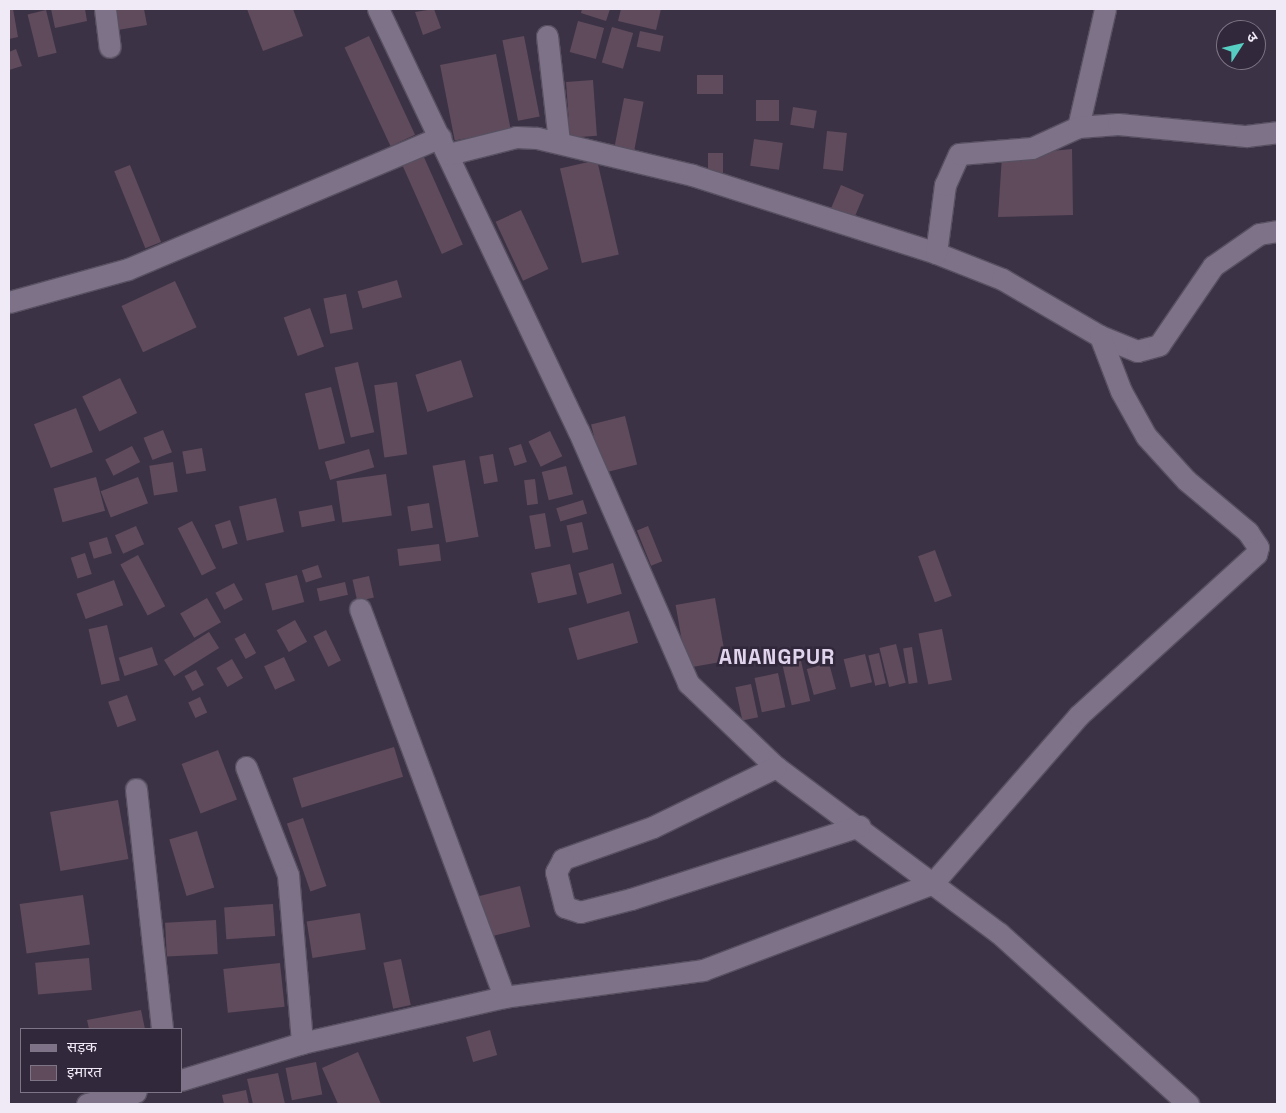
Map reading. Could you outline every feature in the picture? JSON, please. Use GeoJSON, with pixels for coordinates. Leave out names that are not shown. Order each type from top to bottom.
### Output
{"type":"FeatureCollection","features":[{"type":"Feature","properties":{"kind":"street"},"geometry":{"type":"LineString","coordinates":[[105,9],[110,47]]}},
{"type":"Feature","properties":{"kind":"street"},"geometry":{"type":"LineString","coordinates":[[378,9],[445,146],[586,449],[675,660],[702,700],[776,767],[860,826],[1051,979],[1188,1104]]}},
{"type":"Feature","properties":{"kind":"street"},"geometry":{"type":"LineString","coordinates":[[1078,127],[1105,9]]}},
{"type":"Feature","properties":{"kind":"street"},"geometry":{"type":"LineString","coordinates":[[547,36],[559,142]]}},
{"type":"Feature","properties":{"kind":"street"},"geometry":{"type":"LineString","coordinates":[[936,253],[945,185],[959,154],[1032,148],[1078,127],[1118,124],[1246,136],[1277,132]]}},
{"type":"Feature","properties":{"kind":"street"},"geometry":{"type":"LineString","coordinates":[[9,302],[128,269],[445,146],[516,136],[559,142],[692,175],[936,253],[1002,280],[1100,336],[1137,351],[1159,345],[1213,266],[1259,234],[1277,231]]}},
{"type":"Feature","properties":{"kind":"street"},"geometry":{"type":"LineString","coordinates":[[182,1080],[302,1043],[504,998],[703,970],[933,883],[1078,716],[1256,554],[1258,547],[1248,532],[1186,480],[1146,436],[1121,391],[1100,336]]}},
{"type":"Feature","properties":{"kind":"street"},"geometry":{"type":"LineString","coordinates":[[360,609],[504,998]]}},
{"type":"Feature","properties":{"kind":"street"},"geometry":{"type":"LineString","coordinates":[[246,767],[288,875],[302,1043]]}},
{"type":"Feature","properties":{"kind":"street"},"geometry":{"type":"LineString","coordinates":[[776,767],[653,827],[563,859],[556,872],[565,907],[580,912],[631,899],[860,826]]}},
{"type":"Feature","properties":{"kind":"street"},"geometry":{"type":"LineString","coordinates":[[136,788],[162,1028]]}},
{"type":"Feature","properties":{"kind":"street"},"geometry":{"type":"LineString","coordinates":[[87,1104],[132,1093]]}},
{"type":"Feature","properties":{"kind":"building"},"geometry":{"type":"Polygon","coordinates":[[[9,9],[13,9],[18,37],[9,39],[9,9]]]}},
{"type":"Feature","properties":{"kind":"building"},"geometry":{"type":"Polygon","coordinates":[[[51,9],[85,9],[87,21],[55,28],[51,9]]]}},
{"type":"Feature","properties":{"kind":"building"},"geometry":{"type":"Polygon","coordinates":[[[114,9],[144,9],[147,25],[118,30],[114,9]]]}},
{"type":"Feature","properties":{"kind":"building"},"geometry":{"type":"Polygon","coordinates":[[[247,9],[293,9],[303,36],[263,51],[247,9]]]}},
{"type":"Feature","properties":{"kind":"building"},"geometry":{"type":"Polygon","coordinates":[[[434,9],[441,28],[423,35],[415,12],[434,9]]]}},
{"type":"Feature","properties":{"kind":"building"},"geometry":{"type":"Polygon","coordinates":[[[582,9],[610,9],[606,21],[581,13],[582,9]]]}},
{"type":"Feature","properties":{"kind":"building"},"geometry":{"type":"Polygon","coordinates":[[[621,9],[661,9],[656,30],[618,21],[621,9]]]}},
{"type":"Feature","properties":{"kind":"building"},"geometry":{"type":"Polygon","coordinates":[[[46,10],[57,53],[38,57],[28,15],[46,10]]]}},
{"type":"Feature","properties":{"kind":"building"},"geometry":{"type":"Polygon","coordinates":[[[578,21],[604,28],[596,59],[570,52],[578,21]]]}},
{"type":"Feature","properties":{"kind":"building"},"geometry":{"type":"Polygon","coordinates":[[[612,27],[633,33],[623,69],[602,63],[612,27]]]}},
{"type":"Feature","properties":{"kind":"building"},"geometry":{"type":"Polygon","coordinates":[[[640,31],[663,36],[660,52],[637,47],[640,31]]]}},
{"type":"Feature","properties":{"kind":"building"},"geometry":{"type":"Polygon","coordinates":[[[369,36],[415,135],[391,146],[345,47],[369,36]]]}},
{"type":"Feature","properties":{"kind":"building"},"geometry":{"type":"Polygon","coordinates":[[[524,36],[540,116],[518,121],[502,40],[524,36]]]}},
{"type":"Feature","properties":{"kind":"building"},"geometry":{"type":"Polygon","coordinates":[[[16,49],[22,66],[9,70],[9,52],[16,49]]]}},
{"type":"Feature","properties":{"kind":"building"},"geometry":{"type":"Polygon","coordinates":[[[496,54],[511,130],[455,140],[440,65],[496,54]]]}},
{"type":"Feature","properties":{"kind":"building"},"geometry":{"type":"Polygon","coordinates":[[[697,75],[723,75],[723,94],[697,94],[697,75]]]}},
{"type":"Feature","properties":{"kind":"building"},"geometry":{"type":"Polygon","coordinates":[[[593,80],[597,136],[570,138],[566,82],[593,80]]]}},
{"type":"Feature","properties":{"kind":"building"},"geometry":{"type":"Polygon","coordinates":[[[624,98],[644,102],[634,152],[614,148],[624,98]]]}},
{"type":"Feature","properties":{"kind":"building"},"geometry":{"type":"Polygon","coordinates":[[[756,100],[779,100],[779,121],[756,121],[756,100]]]}},
{"type":"Feature","properties":{"kind":"building"},"geometry":{"type":"Polygon","coordinates":[[[793,107],[817,111],[814,129],[790,125],[793,107]]]}},
{"type":"Feature","properties":{"kind":"building"},"geometry":{"type":"Polygon","coordinates":[[[827,131],[847,133],[843,171],[823,169],[827,131]]]}},
{"type":"Feature","properties":{"kind":"building"},"geometry":{"type":"Polygon","coordinates":[[[754,139],[783,143],[779,170],[750,166],[754,139]]]}},
{"type":"Feature","properties":{"kind":"building"},"geometry":{"type":"Polygon","coordinates":[[[1072,149],[1073,215],[998,217],[1002,156],[1072,149]]]}},
{"type":"Feature","properties":{"kind":"building"},"geometry":{"type":"Polygon","coordinates":[[[708,153],[723,153],[723,176],[708,176],[708,153]]]}},
{"type":"Feature","properties":{"kind":"building"},"geometry":{"type":"Polygon","coordinates":[[[423,155],[463,245],[442,254],[402,164],[423,155]]]}},
{"type":"Feature","properties":{"kind":"building"},"geometry":{"type":"Polygon","coordinates":[[[597,160],[619,255],[582,263],[560,169],[597,160]]]}},
{"type":"Feature","properties":{"kind":"building"},"geometry":{"type":"Polygon","coordinates":[[[130,165],[161,242],[145,248],[114,171],[130,165]]]}},
{"type":"Feature","properties":{"kind":"building"},"geometry":{"type":"Polygon","coordinates":[[[841,185],[864,195],[852,222],[829,213],[841,185]]]}},
{"type":"Feature","properties":{"kind":"building"},"geometry":{"type":"Polygon","coordinates":[[[521,210],[548,269],[523,281],[496,222],[521,210]]]}},
{"type":"Feature","properties":{"kind":"building"},"geometry":{"type":"Polygon","coordinates":[[[397,280],[402,297],[363,309],[358,291],[397,280]]]}},
{"type":"Feature","properties":{"kind":"building"},"geometry":{"type":"Polygon","coordinates":[[[175,281],[197,327],[143,352],[122,306],[175,281]]]}},
{"type":"Feature","properties":{"kind":"building"},"geometry":{"type":"Polygon","coordinates":[[[346,294],[353,329],[330,334],[323,298],[346,294]]]}},
{"type":"Feature","properties":{"kind":"building"},"geometry":{"type":"Polygon","coordinates":[[[310,308],[324,347],[298,356],[284,318],[310,308]]]}},
{"type":"Feature","properties":{"kind":"building"},"geometry":{"type":"Polygon","coordinates":[[[461,360],[473,397],[427,412],[415,375],[461,360]]]}},
{"type":"Feature","properties":{"kind":"building"},"geometry":{"type":"Polygon","coordinates":[[[358,362],[374,432],[351,438],[335,367],[358,362]]]}},
{"type":"Feature","properties":{"kind":"building"},"geometry":{"type":"Polygon","coordinates":[[[120,378],[137,413],[99,431],[82,396],[120,378]]]}},
{"type":"Feature","properties":{"kind":"building"},"geometry":{"type":"Polygon","coordinates":[[[397,382],[407,454],[384,457],[374,385],[397,382]]]}},
{"type":"Feature","properties":{"kind":"building"},"geometry":{"type":"Polygon","coordinates":[[[331,387],[345,443],[319,450],[305,394],[331,387]]]}},
{"type":"Feature","properties":{"kind":"building"},"geometry":{"type":"Polygon","coordinates":[[[76,408],[93,452],[51,468],[34,424],[76,408]]]}},
{"type":"Feature","properties":{"kind":"building"},"geometry":{"type":"Polygon","coordinates":[[[625,416],[637,465],[603,473],[591,424],[625,416]]]}},
{"type":"Feature","properties":{"kind":"building"},"geometry":{"type":"Polygon","coordinates":[[[163,430],[172,452],[153,460],[144,438],[163,430]]]}},
{"type":"Feature","properties":{"kind":"building"},"geometry":{"type":"Polygon","coordinates":[[[550,431],[562,456],[541,467],[528,442],[550,431]]]}},
{"type":"Feature","properties":{"kind":"building"},"geometry":{"type":"Polygon","coordinates":[[[521,444],[527,462],[515,466],[509,448],[521,444]]]}},
{"type":"Feature","properties":{"kind":"building"},"geometry":{"type":"Polygon","coordinates":[[[132,446],[140,462],[113,476],[105,460],[132,446]]]}},
{"type":"Feature","properties":{"kind":"building"},"geometry":{"type":"Polygon","coordinates":[[[202,448],[206,471],[186,474],[182,451],[202,448]]]}},
{"type":"Feature","properties":{"kind":"building"},"geometry":{"type":"Polygon","coordinates":[[[369,449],[374,467],[330,480],[325,462],[369,449]]]}},
{"type":"Feature","properties":{"kind":"building"},"geometry":{"type":"Polygon","coordinates":[[[493,454],[498,482],[484,484],[479,456],[493,454]]]}},
{"type":"Feature","properties":{"kind":"building"},"geometry":{"type":"Polygon","coordinates":[[[465,460],[479,537],[446,543],[433,466],[465,460]]]}},
{"type":"Feature","properties":{"kind":"building"},"geometry":{"type":"Polygon","coordinates":[[[173,462],[178,492],[154,495],[149,466],[173,462]]]}},
{"type":"Feature","properties":{"kind":"building"},"geometry":{"type":"Polygon","coordinates":[[[566,466],[573,494],[549,500],[542,472],[566,466]]]}},
{"type":"Feature","properties":{"kind":"building"},"geometry":{"type":"Polygon","coordinates":[[[386,474],[392,516],[342,523],[336,481],[386,474]]]}},
{"type":"Feature","properties":{"kind":"building"},"geometry":{"type":"Polygon","coordinates":[[[96,477],[105,511],[63,522],[53,488],[96,477]]]}},
{"type":"Feature","properties":{"kind":"building"},"geometry":{"type":"Polygon","coordinates":[[[138,477],[148,503],[111,517],[101,491],[138,477]]]}},
{"type":"Feature","properties":{"kind":"building"},"geometry":{"type":"Polygon","coordinates":[[[535,479],[538,504],[527,505],[524,480],[535,479]]]}},
{"type":"Feature","properties":{"kind":"building"},"geometry":{"type":"Polygon","coordinates":[[[276,498],[284,532],[247,541],[239,507],[276,498]]]}},
{"type":"Feature","properties":{"kind":"building"},"geometry":{"type":"Polygon","coordinates":[[[583,500],[587,513],[560,522],[556,508],[583,500]]]}},
{"type":"Feature","properties":{"kind":"building"},"geometry":{"type":"Polygon","coordinates":[[[429,503],[433,528],[411,531],[407,506],[429,503]]]}},
{"type":"Feature","properties":{"kind":"building"},"geometry":{"type":"Polygon","coordinates":[[[332,505],[335,521],[302,527],[299,511],[332,505]]]}},
{"type":"Feature","properties":{"kind":"building"},"geometry":{"type":"Polygon","coordinates":[[[545,513],[551,546],[535,549],[529,516],[545,513]]]}},
{"type":"Feature","properties":{"kind":"building"},"geometry":{"type":"Polygon","coordinates":[[[230,520],[238,544],[223,549],[215,525],[230,520]]]}},
{"type":"Feature","properties":{"kind":"building"},"geometry":{"type":"Polygon","coordinates":[[[192,521],[216,568],[202,575],[178,528],[192,521]]]}},
{"type":"Feature","properties":{"kind":"building"},"geometry":{"type":"Polygon","coordinates":[[[582,522],[588,549],[573,553],[566,526],[582,522]]]}},
{"type":"Feature","properties":{"kind":"building"},"geometry":{"type":"Polygon","coordinates":[[[136,526],[144,544],[123,554],[115,535],[136,526]]]}},
{"type":"Feature","properties":{"kind":"building"},"geometry":{"type":"Polygon","coordinates":[[[648,526],[662,561],[651,566],[637,530],[648,526]]]}},
{"type":"Feature","properties":{"kind":"building"},"geometry":{"type":"Polygon","coordinates":[[[107,537],[112,553],[94,559],[89,543],[107,537]]]}},
{"type":"Feature","properties":{"kind":"building"},"geometry":{"type":"Polygon","coordinates":[[[439,544],[441,561],[399,566],[397,549],[439,544]]]}},
{"type":"Feature","properties":{"kind":"building"},"geometry":{"type":"Polygon","coordinates":[[[935,550],[952,596],[935,602],[918,556],[935,550]]]}},
{"type":"Feature","properties":{"kind":"building"},"geometry":{"type":"Polygon","coordinates":[[[85,553],[92,574],[78,579],[71,558],[85,553]]]}},
{"type":"Feature","properties":{"kind":"building"},"geometry":{"type":"Polygon","coordinates":[[[138,555],[165,606],[148,616],[120,564],[138,555]]]}},
{"type":"Feature","properties":{"kind":"building"},"geometry":{"type":"Polygon","coordinates":[[[613,563],[622,594],[587,604],[578,573],[613,563]]]}},
{"type":"Feature","properties":{"kind":"building"},"geometry":{"type":"Polygon","coordinates":[[[570,564],[577,594],[538,603],[531,573],[570,564]]]}},
{"type":"Feature","properties":{"kind":"building"},"geometry":{"type":"Polygon","coordinates":[[[318,565],[322,577],[306,583],[302,570],[318,565]]]}},
{"type":"Feature","properties":{"kind":"building"},"geometry":{"type":"Polygon","coordinates":[[[297,575],[304,602],[272,611],[265,584],[297,575]]]}},
{"type":"Feature","properties":{"kind":"building"},"geometry":{"type":"Polygon","coordinates":[[[369,576],[374,597],[357,601],[352,580],[369,576]]]}},
{"type":"Feature","properties":{"kind":"building"},"geometry":{"type":"Polygon","coordinates":[[[114,580],[123,605],[86,619],[76,594],[114,580]]]}},
{"type":"Feature","properties":{"kind":"building"},"geometry":{"type":"Polygon","coordinates":[[[345,582],[348,595],[320,601],[317,589],[345,582]]]}},
{"type":"Feature","properties":{"kind":"building"},"geometry":{"type":"Polygon","coordinates":[[[234,583],[243,600],[224,610],[215,593],[234,583]]]}},
{"type":"Feature","properties":{"kind":"building"},"geometry":{"type":"Polygon","coordinates":[[[207,598],[221,622],[194,638],[180,614],[207,598]]]}},
{"type":"Feature","properties":{"kind":"building"},"geometry":{"type":"Polygon","coordinates":[[[715,598],[726,661],[687,668],[676,605],[715,598]]]}},
{"type":"Feature","properties":{"kind":"building"},"geometry":{"type":"Polygon","coordinates":[[[629,611],[638,643],[578,660],[568,628],[629,611]]]}},
{"type":"Feature","properties":{"kind":"building"},"geometry":{"type":"Polygon","coordinates":[[[295,620],[307,642],[289,652],[277,630],[295,620]]]}},
{"type":"Feature","properties":{"kind":"building"},"geometry":{"type":"Polygon","coordinates":[[[107,625],[120,681],[101,685],[88,629],[107,625]]]}},
{"type":"Feature","properties":{"kind":"building"},"geometry":{"type":"Polygon","coordinates":[[[942,629],[952,680],[928,685],[918,634],[942,629]]]}},
{"type":"Feature","properties":{"kind":"building"},"geometry":{"type":"Polygon","coordinates":[[[326,630],[341,661],[328,667],[313,636],[326,630]]]}},
{"type":"Feature","properties":{"kind":"building"},"geometry":{"type":"Polygon","coordinates":[[[209,632],[219,648],[174,676],[164,660],[209,632]]]}},
{"type":"Feature","properties":{"kind":"building"},"geometry":{"type":"Polygon","coordinates":[[[245,633],[256,653],[246,659],[235,639],[245,633]]]}},
{"type":"Feature","properties":{"kind":"building"},"geometry":{"type":"Polygon","coordinates":[[[896,644],[906,683],[889,687],[880,648],[896,644]]]}},
{"type":"Feature","properties":{"kind":"building"},"geometry":{"type":"Polygon","coordinates":[[[152,647],[158,665],[125,676],[119,658],[152,647]]]}},
{"type":"Feature","properties":{"kind":"building"},"geometry":{"type":"Polygon","coordinates":[[[912,647],[918,683],[909,684],[903,648],[912,647]]]}},
{"type":"Feature","properties":{"kind":"building"},"geometry":{"type":"Polygon","coordinates":[[[879,653],[886,683],[875,686],[868,655],[879,653]]]}},
{"type":"Feature","properties":{"kind":"building"},"geometry":{"type":"Polygon","coordinates":[[[865,654],[872,682],[851,687],[844,659],[865,654]]]}},
{"type":"Feature","properties":{"kind":"building"},"geometry":{"type":"Polygon","coordinates":[[[284,657],[295,681],[275,690],[264,666],[284,657]]]}},
{"type":"Feature","properties":{"kind":"building"},"geometry":{"type":"Polygon","coordinates":[[[232,659],[243,678],[227,687],[216,668],[232,659]]]}},
{"type":"Feature","properties":{"kind":"building"},"geometry":{"type":"Polygon","coordinates":[[[801,661],[810,701],[792,705],[782,665],[801,661]]]}},
{"type":"Feature","properties":{"kind":"building"},"geometry":{"type":"Polygon","coordinates":[[[829,663],[836,689],[814,695],[807,669],[829,663]]]}},
{"type":"Feature","properties":{"kind":"building"},"geometry":{"type":"Polygon","coordinates":[[[196,670],[204,685],[193,691],[185,676],[196,670]]]}},
{"type":"Feature","properties":{"kind":"building"},"geometry":{"type":"Polygon","coordinates":[[[778,673],[785,707],[762,712],[755,678],[778,673]]]}},
{"type":"Feature","properties":{"kind":"building"},"geometry":{"type":"Polygon","coordinates":[[[751,684],[758,717],[742,721],[735,687],[751,684]]]}},
{"type":"Feature","properties":{"kind":"building"},"geometry":{"type":"Polygon","coordinates":[[[127,695],[136,720],[117,727],[108,702],[127,695]]]}},
{"type":"Feature","properties":{"kind":"building"},"geometry":{"type":"Polygon","coordinates":[[[200,697],[207,712],[195,718],[188,702],[200,697]]]}},
{"type":"Feature","properties":{"kind":"building"},"geometry":{"type":"Polygon","coordinates":[[[394,747],[403,777],[302,808],[293,778],[394,747]]]}},
{"type":"Feature","properties":{"kind":"building"},"geometry":{"type":"Polygon","coordinates":[[[218,750],[237,799],[201,813],[182,764],[218,750]]]}},
{"type":"Feature","properties":{"kind":"building"},"geometry":{"type":"Polygon","coordinates":[[[118,800],[128,859],[60,871],[50,812],[118,800]]]}},
{"type":"Feature","properties":{"kind":"building"},"geometry":{"type":"Polygon","coordinates":[[[303,818],[326,886],[310,892],[287,824],[303,818]]]}},
{"type":"Feature","properties":{"kind":"building"},"geometry":{"type":"Polygon","coordinates":[[[197,831],[214,887],[187,896],[169,839],[197,831]]]}},
{"type":"Feature","properties":{"kind":"building"},"geometry":{"type":"Polygon","coordinates":[[[520,886],[530,927],[485,938],[474,897],[520,886]]]}},
{"type":"Feature","properties":{"kind":"building"},"geometry":{"type":"Polygon","coordinates":[[[83,895],[90,945],[27,953],[20,904],[83,895]]]}},
{"type":"Feature","properties":{"kind":"building"},"geometry":{"type":"Polygon","coordinates":[[[273,904],[275,936],[226,939],[224,907],[273,904]]]}},
{"type":"Feature","properties":{"kind":"building"},"geometry":{"type":"Polygon","coordinates":[[[360,913],[366,950],[312,958],[307,921],[360,913]]]}},
{"type":"Feature","properties":{"kind":"building"},"geometry":{"type":"Polygon","coordinates":[[[216,920],[218,954],[167,957],[165,923],[216,920]]]}},
{"type":"Feature","properties":{"kind":"building"},"geometry":{"type":"Polygon","coordinates":[[[89,958],[92,990],[38,995],[35,963],[89,958]]]}},
{"type":"Feature","properties":{"kind":"building"},"geometry":{"type":"Polygon","coordinates":[[[401,959],[411,1005],[393,1009],[383,963],[401,959]]]}},
{"type":"Feature","properties":{"kind":"building"},"geometry":{"type":"Polygon","coordinates":[[[280,963],[285,1007],[228,1013],[223,969],[280,963]]]}},
{"type":"Feature","properties":{"kind":"building"},"geometry":{"type":"Polygon","coordinates":[[[141,1010],[145,1028],[89,1028],[87,1020],[141,1010]]]}},
{"type":"Feature","properties":{"kind":"building"},"geometry":{"type":"Polygon","coordinates":[[[490,1030],[497,1055],[473,1062],[466,1037],[490,1030]]]}},
{"type":"Feature","properties":{"kind":"building"},"geometry":{"type":"Polygon","coordinates":[[[358,1052],[381,1104],[338,1104],[322,1068],[358,1052]]]}},
{"type":"Feature","properties":{"kind":"building"},"geometry":{"type":"Polygon","coordinates":[[[316,1062],[322,1094],[292,1100],[286,1068],[316,1062]]]}},
{"type":"Feature","properties":{"kind":"building"},"geometry":{"type":"Polygon","coordinates":[[[278,1073],[285,1104],[253,1104],[247,1079],[278,1073]]]}},
{"type":"Feature","properties":{"kind":"building"},"geometry":{"type":"Polygon","coordinates":[[[246,1090],[249,1104],[224,1104],[222,1095],[246,1090]]]}},
{"type":"Feature","properties":{"kind":"district","name":"ANANGPUR"},"geometry":{"type":"Point","coordinates":[777,657]}}]}
